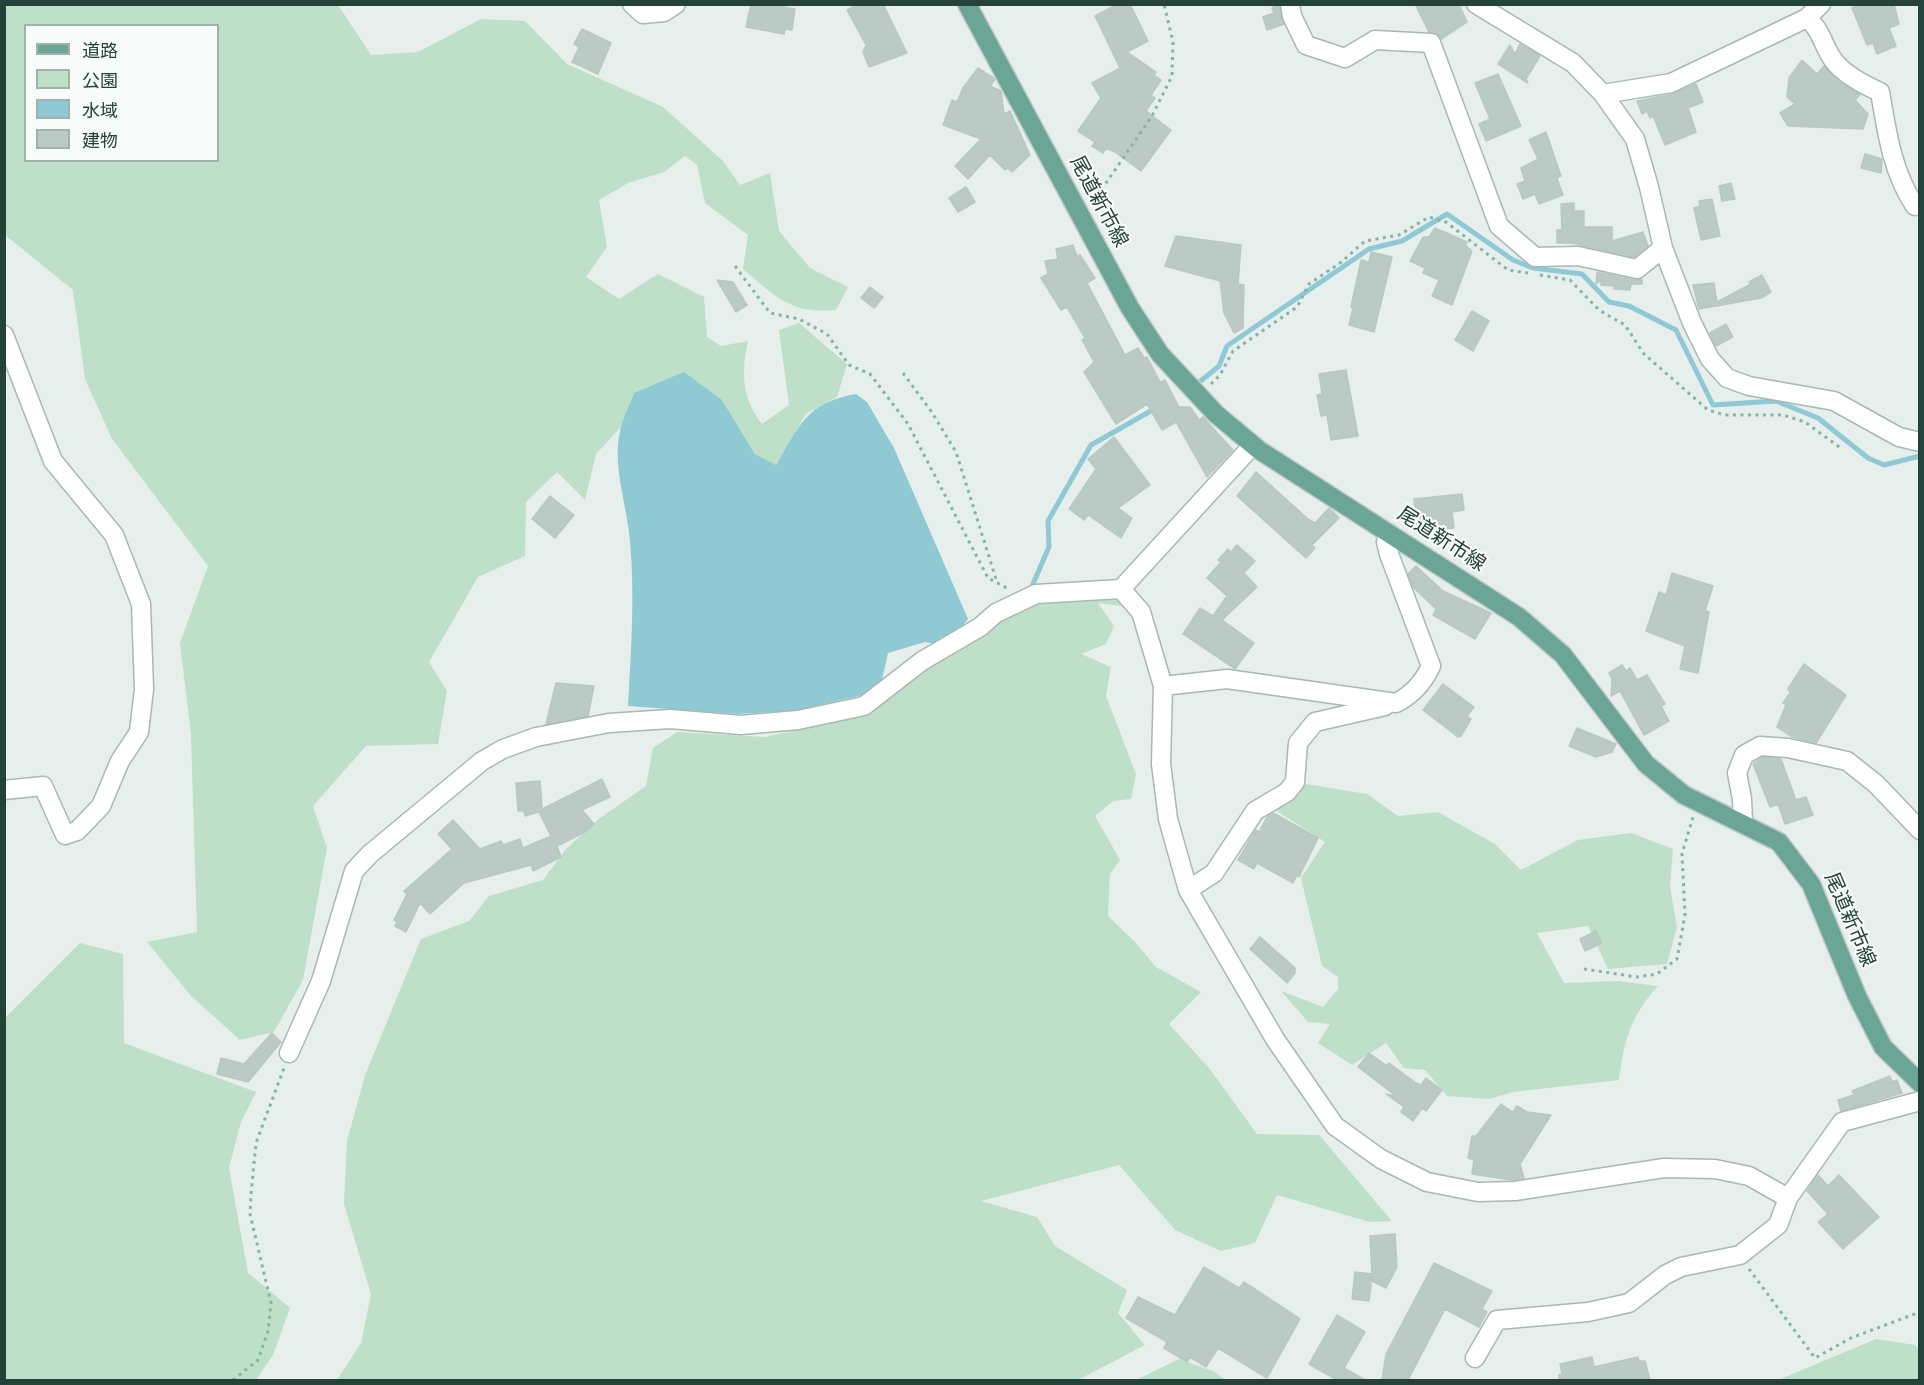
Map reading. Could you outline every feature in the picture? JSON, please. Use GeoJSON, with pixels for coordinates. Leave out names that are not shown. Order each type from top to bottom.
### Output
{"type":"FeatureCollection","features":[{"type":"Feature","properties":{"kind":"main road","name":"尾道新市線"},"geometry":{"type":"LineString","coordinates":[[967,4],[1130,308],[1160,354],[1198,395],[1253,445],[1519,617],[1563,655],[1646,764],[1684,795],[1743,822],[1779,842],[1798,864],[1811,885],[1857,996],[1883,1047],[1920,1083]]}},
{"type":"Feature","properties":{"kind":"street"},"geometry":{"type":"LineString","coordinates":[[632,4],[643,14],[664,12],[676,4]]}},
{"type":"Feature","properties":{"kind":"street"},"geometry":{"type":"LineString","coordinates":[[1290,4],[1292,16],[1306,45],[1345,58],[1375,40],[1431,43],[1499,226],[1535,257],[1578,256],[1636,269],[1663,248]]}},
{"type":"Feature","properties":{"kind":"street"},"geometry":{"type":"LineString","coordinates":[[1476,4],[1497,10],[1573,63],[1603,94],[1635,139],[1663,248],[1696,332],[1710,359],[1727,378],[1749,386],[1834,401],[1899,437],[1920,442]]}},
{"type":"Feature","properties":{"kind":"street"},"geometry":{"type":"LineString","coordinates":[[1603,94],[1671,83],[1807,18],[1821,4]]}},
{"type":"Feature","properties":{"kind":"street"},"geometry":{"type":"LineString","coordinates":[[1807,18],[1818,28],[1831,57],[1858,82],[1880,92],[1889,144],[1901,185],[1915,206]]}},
{"type":"Feature","properties":{"kind":"street"},"geometry":{"type":"LineString","coordinates":[[4,335],[53,461],[114,535],[141,604],[144,689],[139,732],[120,761],[101,806],[77,831],[65,835],[44,786],[4,790]]}},
{"type":"Feature","properties":{"kind":"street"},"geometry":{"type":"LineString","coordinates":[[289,1053],[321,981],[354,871],[370,854],[482,761],[503,749],[536,737],[609,723],[670,719],[741,725],[798,720],[864,706],[922,661],[980,627],[996,613],[1027,598],[1036,594],[1061,591],[1121,589],[1253,445]]}},
{"type":"Feature","properties":{"kind":"street"},"geometry":{"type":"LineString","coordinates":[[1188,890],[1214,873],[1256,811],[1287,792],[1295,782],[1298,743],[1315,722],[1396,703],[1409,696],[1425,678],[1431,666],[1389,554],[1386,542],[1390,534]]}},
{"type":"Feature","properties":{"kind":"street"},"geometry":{"type":"LineString","coordinates":[[1121,589],[1141,612],[1163,686],[1161,764],[1168,819],[1188,890],[1275,1040],[1335,1126],[1381,1159],[1427,1182],[1478,1192],[1515,1191],[1664,1168],[1715,1169],[1749,1176],[1788,1198]]}},
{"type":"Feature","properties":{"kind":"street"},"geometry":{"type":"LineString","coordinates":[[1163,686],[1227,680],[1396,703]]}},
{"type":"Feature","properties":{"kind":"street"},"geometry":{"type":"LineString","coordinates":[[1743,822],[1742,799],[1737,773],[1744,755],[1760,746],[1788,748],[1847,761],[1876,784],[1920,830]]}},
{"type":"Feature","properties":{"kind":"street"},"geometry":{"type":"LineString","coordinates":[[1475,1358],[1497,1320],[1588,1312],[1629,1303],[1665,1275],[1681,1267],[1740,1255],[1778,1225],[1788,1198],[1842,1122],[1920,1101]]}},
{"type":"Feature","properties":{"kind":"path"},"geometry":{"type":"LineString","coordinates":[[1082,218],[1152,116],[1172,76],[1173,42],[1164,4]]}},
{"type":"Feature","properties":{"kind":"path"},"geometry":{"type":"LineString","coordinates":[[1198,395],[1220,375],[1233,351],[1297,307],[1309,284],[1340,263],[1365,241],[1399,236],[1429,217],[1446,222],[1508,270],[1570,280],[1599,310],[1625,326],[1644,354],[1708,410],[1725,415],[1783,415],[1805,422],[1842,449]]}},
{"type":"Feature","properties":{"kind":"path"},"geometry":{"type":"LineString","coordinates":[[735,266],[770,313],[799,319],[827,334],[849,364],[870,374],[908,424],[988,578],[1027,598]]}},
{"type":"Feature","properties":{"kind":"path"},"geometry":{"type":"LineString","coordinates":[[903,373],[932,411],[957,452],[997,584]]}},
{"type":"Feature","properties":{"kind":"path"},"geometry":{"type":"LineString","coordinates":[[1584,969],[1637,977],[1657,974],[1677,959],[1685,915],[1682,854],[1698,801]]}},
{"type":"Feature","properties":{"kind":"path"},"geometry":{"type":"LineString","coordinates":[[233,1380],[258,1360],[268,1331],[272,1303],[250,1215],[251,1194],[256,1143],[289,1053]]}},
{"type":"Feature","properties":{"kind":"path"},"geometry":{"type":"LineString","coordinates":[[1740,1255],[1761,1287],[1815,1358],[1851,1338],[1920,1312]]}},
{"type":"Feature","properties":{"kind":"green space"},"geometry":{"type":"Polygon","coordinates":[[[4,5],[338,5],[371,55],[418,52],[481,19],[525,21],[567,64],[663,107],[723,161],[740,185],[770,173],[779,231],[810,268],[848,287],[836,310],[820,311],[795,306],[765,288],[743,269],[748,235],[705,203],[697,165],[685,156],[664,172],[628,183],[599,200],[607,247],[586,277],[619,299],[658,274],[704,297],[707,337],[721,346],[748,341],[744,363],[745,384],[750,405],[762,424],[789,405],[779,330],[799,323],[847,364],[837,397],[806,414],[776,465],[755,454],[722,400],[634,393],[621,427],[596,454],[585,500],[557,472],[526,502],[525,556],[478,577],[429,662],[447,691],[438,744],[366,746],[313,806],[327,848],[303,980],[274,1032],[240,1040],[191,996],[147,942],[197,932],[191,735],[180,643],[208,566],[112,439],[85,379],[73,290],[5,235],[4,5]]]}},
{"type":"Feature","properties":{"kind":"green space"},"geometry":{"type":"Polygon","coordinates":[[[1088,582],[1111,584],[1121,606],[1098,603],[1114,626],[1106,644],[1081,654],[1111,667],[1106,696],[1136,774],[1131,799],[1113,801],[1095,816],[1120,860],[1110,874],[1108,916],[1136,943],[1156,967],[1201,992],[1169,1024],[1209,1068],[1257,1134],[1319,1135],[1392,1221],[1370,1222],[1277,1195],[1255,1243],[1221,1251],[1175,1230],[1119,1165],[981,1201],[1037,1217],[1055,1246],[1127,1290],[1118,1313],[1145,1345],[1078,1380],[337,1380],[361,1343],[371,1294],[344,1204],[347,1141],[365,1075],[421,939],[469,921],[489,896],[543,880],[566,849],[600,818],[646,786],[653,748],[677,732],[764,737],[843,721],[894,692],[1007,612],[1042,600],[1071,597],[1088,582]]]}},
{"type":"Feature","properties":{"kind":"green space"},"geometry":{"type":"Polygon","coordinates":[[[1306,784],[1367,794],[1398,816],[1438,812],[1495,844],[1521,870],[1578,840],[1631,833],[1673,849],[1670,887],[1677,927],[1667,964],[1608,969],[1588,926],[1537,933],[1564,983],[1618,981],[1658,986],[1641,1008],[1630,1030],[1623,1053],[1619,1080],[1513,1092],[1489,1099],[1447,1096],[1425,1070],[1404,1068],[1386,1043],[1352,1065],[1318,1043],[1330,1024],[1308,1022],[1281,991],[1323,1007],[1338,989],[1338,977],[1322,966],[1301,878],[1325,842],[1272,808],[1299,794],[1306,784]]]}},
{"type":"Feature","properties":{"kind":"green space"},"geometry":{"type":"Polygon","coordinates":[[[80,943],[123,954],[124,1043],[256,1092],[241,1122],[229,1168],[248,1273],[290,1308],[273,1355],[256,1380],[5,1380],[5,1018],[80,943]]]}},
{"type":"Feature","properties":{"kind":"green space"},"geometry":{"type":"Polygon","coordinates":[[[1876,1339],[1915,1345],[1919,1350],[1919,1380],[1778,1380],[1876,1339]]]}},
{"type":"Feature","properties":{"kind":"green space"},"geometry":{"type":"Polygon","coordinates":[[[1179,1359],[1213,1371],[1226,1380],[1136,1380],[1179,1359]]]}},
{"type":"Feature","properties":{"kind":"water"},"geometry":{"type":"Polygon","coordinates":[[[684,372],[722,400],[755,454],[776,465],[799,427],[815,410],[826,403],[856,394],[867,402],[894,448],[968,619],[946,646],[925,642],[888,653],[882,680],[863,695],[793,711],[737,714],[628,706],[632,582],[628,527],[619,470],[618,441],[622,423],[634,393],[684,372]]]}},
{"type":"Feature","properties":{"kind":"building"},"geometry":{"type":"Polygon","coordinates":[[[751,4],[766,7],[766,4],[784,4],[784,7],[795,9],[792,30],[785,29],[784,34],[746,27],[751,4]]]}},
{"type":"Feature","properties":{"kind":"building"},"geometry":{"type":"Polygon","coordinates":[[[858,4],[883,4],[907,53],[869,67],[863,52],[866,45],[847,10],[858,4]]]}},
{"type":"Feature","properties":{"kind":"building"},"geometry":{"type":"Polygon","coordinates":[[[1118,4],[1130,4],[1148,41],[1127,52],[1156,72],[1154,75],[1161,80],[1151,95],[1155,98],[1146,111],[1171,130],[1141,171],[1115,152],[1106,148],[1103,153],[1092,146],[1095,142],[1078,131],[1101,98],[1092,83],[1120,68],[1095,16],[1118,4]]]}},
{"type":"Feature","properties":{"kind":"building"},"geometry":{"type":"Polygon","coordinates":[[[1415,4],[1459,4],[1467,22],[1441,39],[1437,34],[1429,32],[1415,4]]]}},
{"type":"Feature","properties":{"kind":"building"},"geometry":{"type":"Polygon","coordinates":[[[1861,4],[1894,4],[1899,24],[1889,28],[1896,46],[1877,54],[1873,43],[1867,45],[1852,8],[1861,4]]]}},
{"type":"Feature","properties":{"kind":"building"},"geometry":{"type":"Polygon","coordinates":[[[1279,5],[1284,24],[1267,30],[1263,17],[1274,13],[1272,8],[1279,5]]]}},
{"type":"Feature","properties":{"kind":"building"},"geometry":{"type":"Polygon","coordinates":[[[582,29],[611,43],[598,74],[572,62],[579,47],[574,44],[582,29]]]}},
{"type":"Feature","properties":{"kind":"building"},"geometry":{"type":"Polygon","coordinates":[[[1520,44],[1540,56],[1526,79],[1528,83],[1498,64],[1510,45],[1515,54],[1520,44]]]}},
{"type":"Feature","properties":{"kind":"building"},"geometry":{"type":"Polygon","coordinates":[[[1802,60],[1817,74],[1824,66],[1838,81],[1860,95],[1855,100],[1868,114],[1863,129],[1788,126],[1780,113],[1795,104],[1787,97],[1789,78],[1802,60]]]}},
{"type":"Feature","properties":{"kind":"building"},"geometry":{"type":"Polygon","coordinates":[[[978,68],[995,79],[990,86],[1001,91],[1004,114],[1010,111],[1030,155],[1012,172],[1008,168],[1005,170],[990,155],[968,179],[955,166],[981,139],[943,125],[952,100],[957,102],[963,88],[978,68]]]}},
{"type":"Feature","properties":{"kind":"building"},"geometry":{"type":"Polygon","coordinates":[[[1498,74],[1521,126],[1486,141],[1479,124],[1490,119],[1475,83],[1498,74]]]}},
{"type":"Feature","properties":{"kind":"building"},"geometry":{"type":"Polygon","coordinates":[[[1696,84],[1703,102],[1688,108],[1696,132],[1665,145],[1653,116],[1650,118],[1647,111],[1642,114],[1637,101],[1673,94],[1696,84]]]}},
{"type":"Feature","properties":{"kind":"building"},"geometry":{"type":"Polygon","coordinates":[[[1546,132],[1561,176],[1557,178],[1563,195],[1539,204],[1535,194],[1523,199],[1517,184],[1525,181],[1521,168],[1538,159],[1529,140],[1546,132]]]}},
{"type":"Feature","properties":{"kind":"building"},"geometry":{"type":"Polygon","coordinates":[[[1865,154],[1882,159],[1881,173],[1861,168],[1865,154]]]}},
{"type":"Feature","properties":{"kind":"building"},"geometry":{"type":"Polygon","coordinates":[[[1731,183],[1735,199],[1722,201],[1719,186],[1731,183]]]}},
{"type":"Feature","properties":{"kind":"building"},"geometry":{"type":"Polygon","coordinates":[[[966,187],[975,202],[958,212],[949,198],[966,187]]]}},
{"type":"Feature","properties":{"kind":"building"},"geometry":{"type":"Polygon","coordinates":[[[1712,199],[1720,236],[1701,240],[1694,208],[1700,206],[1699,201],[1712,199]]]}},
{"type":"Feature","properties":{"kind":"building"},"geometry":{"type":"Polygon","coordinates":[[[1574,203],[1574,211],[1584,211],[1584,227],[1612,227],[1612,241],[1643,232],[1648,246],[1634,257],[1572,243],[1557,243],[1557,230],[1562,230],[1561,204],[1574,203]]]}},
{"type":"Feature","properties":{"kind":"building"},"geometry":{"type":"Polygon","coordinates":[[[1435,228],[1467,242],[1465,245],[1472,251],[1452,305],[1432,296],[1439,280],[1423,273],[1425,268],[1410,261],[1423,237],[1429,237],[1435,228]]]}},
{"type":"Feature","properties":{"kind":"building"},"geometry":{"type":"Polygon","coordinates":[[[1176,236],[1241,245],[1238,284],[1244,285],[1243,328],[1234,333],[1224,313],[1220,281],[1165,266],[1176,236]]]}},
{"type":"Feature","properties":{"kind":"building"},"geometry":{"type":"Polygon","coordinates":[[[1073,245],[1077,256],[1080,255],[1095,278],[1087,283],[1125,355],[1138,348],[1144,358],[1147,357],[1160,382],[1165,380],[1179,407],[1190,407],[1199,420],[1203,417],[1233,450],[1207,477],[1176,422],[1162,430],[1147,404],[1116,424],[1084,372],[1094,362],[1082,340],[1085,338],[1067,307],[1061,310],[1041,278],[1048,274],[1045,261],[1058,259],[1056,249],[1073,245]]]}},
{"type":"Feature","properties":{"kind":"building"},"geometry":{"type":"Polygon","coordinates":[[[1371,252],[1392,257],[1374,332],[1349,325],[1361,260],[1369,262],[1371,252]]]}},
{"type":"Feature","properties":{"kind":"building"},"geometry":{"type":"Polygon","coordinates":[[[1597,272],[1635,280],[1642,279],[1642,284],[1631,284],[1630,290],[1614,289],[1614,286],[1601,285],[1601,280],[1596,284],[1597,272]]]}},
{"type":"Feature","properties":{"kind":"building"},"geometry":{"type":"Polygon","coordinates":[[[1762,275],[1771,292],[1761,298],[1699,309],[1693,285],[1714,283],[1717,302],[1751,284],[1749,282],[1762,275]]]}},
{"type":"Feature","properties":{"kind":"building"},"geometry":{"type":"Polygon","coordinates":[[[717,280],[733,282],[747,305],[736,312],[717,280]]]}},
{"type":"Feature","properties":{"kind":"building"},"geometry":{"type":"Polygon","coordinates":[[[870,287],[883,297],[874,308],[861,298],[870,287]]]}},
{"type":"Feature","properties":{"kind":"building"},"geometry":{"type":"Polygon","coordinates":[[[1472,311],[1489,321],[1473,351],[1455,340],[1472,311]]]}},
{"type":"Feature","properties":{"kind":"building"},"geometry":{"type":"Polygon","coordinates":[[[1726,324],[1733,337],[1716,346],[1710,333],[1726,324]]]}},
{"type":"Feature","properties":{"kind":"building"},"geometry":{"type":"Polygon","coordinates":[[[1346,370],[1358,436],[1331,440],[1327,415],[1321,416],[1317,395],[1322,394],[1319,374],[1346,370]]]}},
{"type":"Feature","properties":{"kind":"building"},"geometry":{"type":"Polygon","coordinates":[[[1114,437],[1150,485],[1118,508],[1132,518],[1121,538],[1088,515],[1084,520],[1069,509],[1096,469],[1088,459],[1114,437]]]}},
{"type":"Feature","properties":{"kind":"building"},"geometry":{"type":"Polygon","coordinates":[[[1256,472],[1315,523],[1329,508],[1339,518],[1312,545],[1315,548],[1306,558],[1237,496],[1256,472]]]}},
{"type":"Feature","properties":{"kind":"building"},"geometry":{"type":"Polygon","coordinates":[[[1462,494],[1464,510],[1452,512],[1454,528],[1417,531],[1414,499],[1462,494]]]}},
{"type":"Feature","properties":{"kind":"building"},"geometry":{"type":"Polygon","coordinates":[[[550,496],[574,515],[555,538],[532,519],[550,496]]]}},
{"type":"Feature","properties":{"kind":"building"},"geometry":{"type":"Polygon","coordinates":[[[1237,545],[1255,561],[1244,573],[1257,587],[1222,620],[1254,643],[1235,669],[1183,634],[1200,608],[1213,616],[1227,596],[1207,578],[1221,562],[1218,560],[1228,549],[1231,552],[1237,545]]]}},
{"type":"Feature","properties":{"kind":"building"},"geometry":{"type":"Polygon","coordinates":[[[1416,566],[1443,591],[1491,613],[1475,639],[1433,615],[1436,609],[1413,587],[1408,574],[1416,566]]]}},
{"type":"Feature","properties":{"kind":"building"},"geometry":{"type":"Polygon","coordinates":[[[1672,573],[1713,586],[1705,611],[1709,612],[1698,673],[1680,669],[1685,646],[1646,631],[1659,592],[1666,595],[1672,573]]]}},
{"type":"Feature","properties":{"kind":"building"},"geometry":{"type":"Polygon","coordinates":[[[1804,664],[1846,695],[1816,743],[1792,737],[1777,727],[1786,705],[1783,703],[1790,693],[1788,689],[1804,664]]]}},
{"type":"Feature","properties":{"kind":"building"},"geometry":{"type":"Polygon","coordinates":[[[1622,665],[1626,671],[1630,668],[1637,680],[1647,675],[1665,704],[1661,706],[1669,721],[1644,735],[1620,691],[1611,696],[1612,679],[1609,673],[1622,665]]]}},
{"type":"Feature","properties":{"kind":"building"},"geometry":{"type":"Polygon","coordinates":[[[556,683],[594,686],[588,716],[546,724],[556,683]]]}},
{"type":"Feature","properties":{"kind":"building"},"geometry":{"type":"Polygon","coordinates":[[[1443,684],[1474,707],[1467,716],[1471,719],[1461,736],[1458,737],[1423,710],[1443,684]]]}},
{"type":"Feature","properties":{"kind":"building"},"geometry":{"type":"Polygon","coordinates":[[[1577,728],[1616,744],[1612,752],[1596,757],[1569,746],[1577,728]]]}},
{"type":"Feature","properties":{"kind":"building"},"geometry":{"type":"Polygon","coordinates":[[[1763,757],[1781,759],[1796,800],[1806,797],[1813,815],[1785,824],[1778,804],[1770,807],[1753,764],[1763,757]]]}},
{"type":"Feature","properties":{"kind":"building"},"geometry":{"type":"Polygon","coordinates":[[[602,779],[610,797],[582,810],[594,824],[585,832],[557,846],[561,857],[533,871],[531,865],[464,883],[430,914],[420,903],[406,932],[395,926],[397,922],[394,920],[407,894],[404,891],[452,849],[438,834],[453,820],[480,849],[501,841],[503,845],[520,839],[523,848],[551,836],[539,812],[525,816],[524,811],[518,811],[516,783],[540,781],[542,809],[602,779]]]}},
{"type":"Feature","properties":{"kind":"building"},"geometry":{"type":"Polygon","coordinates":[[[1273,813],[1318,838],[1299,877],[1297,875],[1293,883],[1257,863],[1254,869],[1238,860],[1256,830],[1259,832],[1267,817],[1273,813]]]}},
{"type":"Feature","properties":{"kind":"building"},"geometry":{"type":"Polygon","coordinates":[[[1596,931],[1602,943],[1585,951],[1580,939],[1596,931]]]}},
{"type":"Feature","properties":{"kind":"building"},"geometry":{"type":"Polygon","coordinates":[[[1260,937],[1295,968],[1295,973],[1287,983],[1250,949],[1260,937]]]}},
{"type":"Feature","properties":{"kind":"building"},"geometry":{"type":"Polygon","coordinates":[[[272,1033],[281,1042],[248,1082],[217,1074],[221,1058],[244,1064],[272,1033]]]}},
{"type":"Feature","properties":{"kind":"building"},"geometry":{"type":"Polygon","coordinates":[[[1369,1053],[1387,1066],[1389,1063],[1416,1083],[1421,1085],[1426,1078],[1442,1090],[1426,1111],[1422,1108],[1413,1121],[1401,1112],[1404,1107],[1386,1094],[1396,1096],[1358,1067],[1369,1053]]]}},
{"type":"Feature","properties":{"kind":"building"},"geometry":{"type":"Polygon","coordinates":[[[1890,1076],[1892,1082],[1897,1080],[1902,1093],[1841,1111],[1838,1100],[1854,1095],[1852,1091],[1890,1076]]]}},
{"type":"Feature","properties":{"kind":"building"},"geometry":{"type":"Polygon","coordinates":[[[1501,1104],[1513,1112],[1517,1106],[1527,1112],[1551,1115],[1520,1164],[1524,1178],[1511,1180],[1472,1174],[1474,1160],[1468,1158],[1472,1136],[1476,1136],[1501,1104]]]}},
{"type":"Feature","properties":{"kind":"building"},"geometry":{"type":"Polygon","coordinates":[[[1818,1175],[1828,1186],[1839,1175],[1879,1217],[1843,1249],[1818,1222],[1828,1214],[1807,1191],[1818,1175]]]}},
{"type":"Feature","properties":{"kind":"building"},"geometry":{"type":"Polygon","coordinates":[[[1395,1234],[1397,1267],[1386,1288],[1372,1281],[1372,1276],[1369,1301],[1352,1299],[1355,1272],[1372,1274],[1370,1236],[1395,1234]]]}},
{"type":"Feature","properties":{"kind":"building"},"geometry":{"type":"Polygon","coordinates":[[[1434,1263],[1492,1291],[1482,1309],[1487,1312],[1479,1327],[1445,1309],[1408,1380],[1382,1380],[1386,1354],[1434,1263]]]}},
{"type":"Feature","properties":{"kind":"building"},"geometry":{"type":"Polygon","coordinates":[[[1204,1267],[1239,1288],[1244,1282],[1300,1319],[1267,1378],[1218,1348],[1206,1367],[1190,1357],[1187,1362],[1164,1348],[1167,1342],[1126,1318],[1138,1297],[1175,1315],[1204,1267]]]}},
{"type":"Feature","properties":{"kind":"building"},"geometry":{"type":"Polygon","coordinates":[[[1337,1315],[1365,1332],[1344,1368],[1365,1380],[1337,1380],[1309,1364],[1337,1315]]]}},
{"type":"Feature","properties":{"kind":"building"},"geometry":{"type":"Polygon","coordinates":[[[1592,1357],[1594,1367],[1638,1357],[1639,1361],[1645,1361],[1650,1380],[1559,1380],[1559,1375],[1562,1374],[1560,1364],[1592,1357]]]}},
{"type":"Feature","properties":{"kind":"waterway"},"geometry":{"type":"LineString","coordinates":[[1197,384],[1219,366],[1227,346],[1369,249],[1402,241],[1447,214],[1513,260],[1533,268],[1582,274],[1609,302],[1629,306],[1676,330],[1713,405],[1776,401],[1818,418],[1868,458],[1884,465],[1920,456]]}},
{"type":"Feature","properties":{"kind":"waterway"},"geometry":{"type":"LineString","coordinates":[[1030,591],[1049,547],[1048,521],[1091,445],[1156,408]]}}]}
